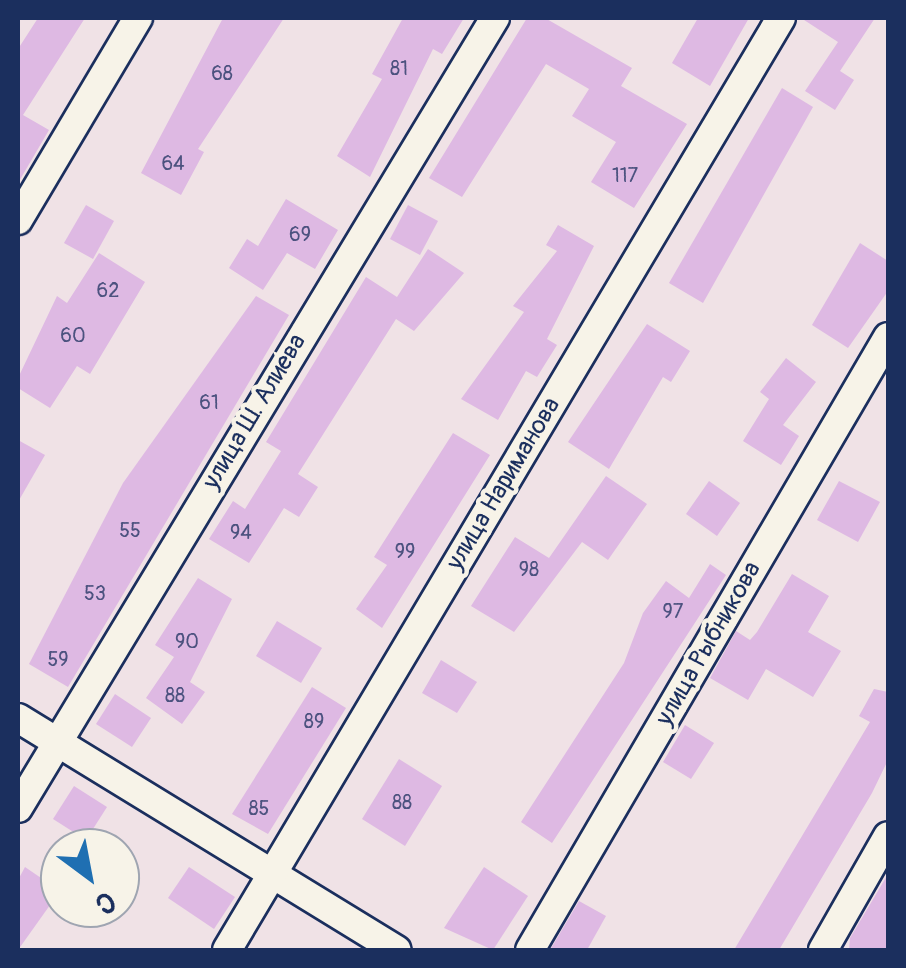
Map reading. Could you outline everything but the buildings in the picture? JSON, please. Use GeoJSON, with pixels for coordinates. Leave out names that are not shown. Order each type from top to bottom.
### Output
{"type":"FeatureCollection","features":[{"type":"Feature","properties":{"kind":"street"},"geometry":{"type":"LineString","coordinates":[[18,220],[138,18]]}},
{"type":"Feature","properties":{"kind":"street","name":"улица Ш. Алиева"},"geometry":{"type":"LineString","coordinates":[[18,808],[54,742],[495,18]]}},
{"type":"Feature","properties":{"kind":"street","name":"улица Нариманова"},"geometry":{"type":"LineString","coordinates":[[227,950],[782,18]]}},
{"type":"Feature","properties":{"kind":"street","name":"улица Рыбникова"},"geometry":{"type":"LineString","coordinates":[[530,950],[888,337]]}},
{"type":"Feature","properties":{"kind":"street"},"geometry":{"type":"LineString","coordinates":[[18,718],[270,879],[396,950]]}},
{"type":"Feature","properties":{"kind":"street"},"geometry":{"type":"LineString","coordinates":[[824,950],[888,836]]}}]}
